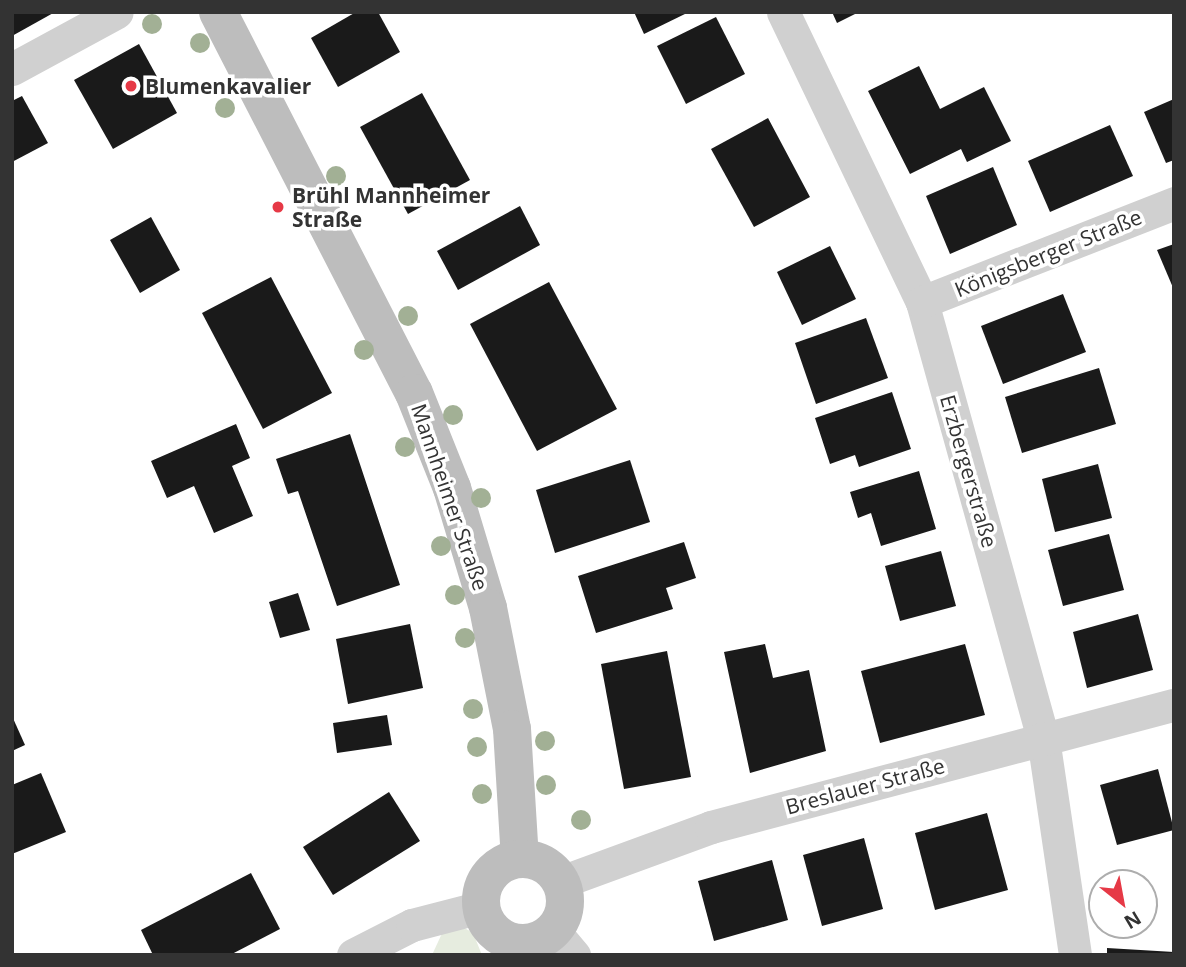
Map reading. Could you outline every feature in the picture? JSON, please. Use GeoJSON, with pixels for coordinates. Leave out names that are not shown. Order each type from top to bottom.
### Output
{"type":"FeatureCollection","features":[{"type":"Feature","properties":{"kind":"main road","name":"Mannheimer Straße"},"geometry":{"type":"LineString","coordinates":[[218,12],[414,393],[452,488],[488,608],[512,729],[520,858]]}},
{"type":"Feature","properties":{"kind":"main road"},"geometry":{"type":"LineString","coordinates":[[520,858],[545,864],[561,882],[565,905],[564,942],[539,939],[512,948],[494,931],[481,906],[490,874],[520,858]]}},
{"type":"Feature","properties":{"kind":"street"},"geometry":{"type":"LineString","coordinates":[[12,69],[117,12]]}},
{"type":"Feature","properties":{"kind":"street","name":"Erzbergerstraße"},"geometry":{"type":"LineString","coordinates":[[783,12],[922,302],[1043,738],[1075,955]]}},
{"type":"Feature","properties":{"kind":"street","name":"Königsberger Straße"},"geometry":{"type":"LineString","coordinates":[[922,302],[1174,203]]}},
{"type":"Feature","properties":{"kind":"street","name":"Breslauer Straße"},"geometry":{"type":"LineString","coordinates":[[561,882],[711,827],[1174,705]]}},
{"type":"Feature","properties":{"kind":"street"},"geometry":{"type":"LineString","coordinates":[[353,955],[413,940],[481,906]]}},
{"type":"Feature","properties":{"kind":"shaded area"},"geometry":{"type":"Polygon","coordinates":[[[463,927],[473,933],[482,955],[432,955],[444,929],[463,927]]]}},
{"type":"Feature","properties":{"kind":"building"},"geometry":{"type":"Polygon","coordinates":[[[12,12],[55,12],[12,36],[12,12]]]}},
{"type":"Feature","properties":{"kind":"building"},"geometry":{"type":"Polygon","coordinates":[[[356,12],[378,12],[400,52],[338,87],[311,38],[356,12]]]}},
{"type":"Feature","properties":{"kind":"building"},"geometry":{"type":"Polygon","coordinates":[[[634,12],[689,12],[644,34],[634,12]]]}},
{"type":"Feature","properties":{"kind":"building"},"geometry":{"type":"Polygon","coordinates":[[[832,12],[859,12],[837,23],[832,12]]]}},
{"type":"Feature","properties":{"kind":"building"},"geometry":{"type":"Polygon","coordinates":[[[716,17],[745,74],[686,104],[657,46],[716,17]]]}},
{"type":"Feature","properties":{"kind":"building"},"geometry":{"type":"Polygon","coordinates":[[[139,44],[177,113],[113,149],[74,80],[139,44]]]}},
{"type":"Feature","properties":{"kind":"building"},"geometry":{"type":"Polygon","coordinates":[[[919,66],[940,109],[984,87],[1011,141],[967,162],[961,149],[910,174],[868,91],[919,66]]]}},
{"type":"Feature","properties":{"kind":"building"},"geometry":{"type":"Polygon","coordinates":[[[422,93],[470,180],[408,214],[360,127],[422,93]]]}},
{"type":"Feature","properties":{"kind":"building"},"geometry":{"type":"Polygon","coordinates":[[[22,96],[48,143],[12,162],[12,101],[22,96]]]}},
{"type":"Feature","properties":{"kind":"building"},"geometry":{"type":"Polygon","coordinates":[[[1174,99],[1174,160],[1166,163],[1144,112],[1174,99]]]}},
{"type":"Feature","properties":{"kind":"building"},"geometry":{"type":"Polygon","coordinates":[[[768,118],[810,197],[754,227],[711,149],[768,118]]]}},
{"type":"Feature","properties":{"kind":"building"},"geometry":{"type":"Polygon","coordinates":[[[1110,125],[1133,176],[1050,212],[1028,161],[1110,125]]]}},
{"type":"Feature","properties":{"kind":"building"},"geometry":{"type":"Polygon","coordinates":[[[993,167],[1017,225],[950,254],[926,196],[993,167]]]}},
{"type":"Feature","properties":{"kind":"building"},"geometry":{"type":"Polygon","coordinates":[[[520,206],[540,245],[458,290],[437,251],[520,206]]]}},
{"type":"Feature","properties":{"kind":"building"},"geometry":{"type":"Polygon","coordinates":[[[151,217],[180,270],[140,293],[110,240],[151,217]]]}},
{"type":"Feature","properties":{"kind":"building"},"geometry":{"type":"Polygon","coordinates":[[[1174,244],[1174,290],[1157,250],[1174,244]]]}},
{"type":"Feature","properties":{"kind":"building"},"geometry":{"type":"Polygon","coordinates":[[[830,246],[856,299],[802,325],[777,272],[830,246]]]}},
{"type":"Feature","properties":{"kind":"building"},"geometry":{"type":"Polygon","coordinates":[[[271,277],[332,393],[263,429],[202,313],[271,277]]]}},
{"type":"Feature","properties":{"kind":"building"},"geometry":{"type":"Polygon","coordinates":[[[549,282],[617,409],[537,451],[470,324],[549,282]]]}},
{"type":"Feature","properties":{"kind":"building"},"geometry":{"type":"Polygon","coordinates":[[[1063,294],[1086,352],[1003,384],[981,326],[1063,294]]]}},
{"type":"Feature","properties":{"kind":"building"},"geometry":{"type":"Polygon","coordinates":[[[866,318],[888,378],[816,404],[795,343],[866,318]]]}},
{"type":"Feature","properties":{"kind":"building"},"geometry":{"type":"Polygon","coordinates":[[[1099,368],[1116,424],[1022,453],[1005,397],[1099,368]]]}},
{"type":"Feature","properties":{"kind":"building"},"geometry":{"type":"Polygon","coordinates":[[[892,392],[911,449],[859,467],[855,455],[830,464],[815,418],[892,392]]]}},
{"type":"Feature","properties":{"kind":"building"},"geometry":{"type":"Polygon","coordinates":[[[236,424],[250,458],[232,466],[253,516],[214,533],[194,486],[167,498],[151,461],[236,424]]]}},
{"type":"Feature","properties":{"kind":"building"},"geometry":{"type":"Polygon","coordinates":[[[350,434],[400,585],[337,606],[298,491],[288,494],[276,459],[350,434]]]}},
{"type":"Feature","properties":{"kind":"building"},"geometry":{"type":"Polygon","coordinates":[[[630,460],[650,522],[555,553],[536,490],[630,460]]]}},
{"type":"Feature","properties":{"kind":"building"},"geometry":{"type":"Polygon","coordinates":[[[1098,464],[1112,518],[1055,532],[1042,479],[1098,464]]]}},
{"type":"Feature","properties":{"kind":"building"},"geometry":{"type":"Polygon","coordinates":[[[919,471],[936,529],[881,546],[871,513],[858,518],[850,492],[919,471]]]}},
{"type":"Feature","properties":{"kind":"building"},"geometry":{"type":"Polygon","coordinates":[[[1109,534],[1124,590],[1063,606],[1048,550],[1109,534]]]}},
{"type":"Feature","properties":{"kind":"building"},"geometry":{"type":"Polygon","coordinates":[[[684,542],[696,578],[666,588],[673,609],[596,633],[578,576],[684,542]]]}},
{"type":"Feature","properties":{"kind":"building"},"geometry":{"type":"Polygon","coordinates":[[[941,551],[956,606],[900,621],[885,566],[941,551]]]}},
{"type":"Feature","properties":{"kind":"building"},"geometry":{"type":"Polygon","coordinates":[[[298,593],[310,630],[280,638],[269,602],[298,593]]]}},
{"type":"Feature","properties":{"kind":"building"},"geometry":{"type":"Polygon","coordinates":[[[1138,614],[1153,670],[1087,688],[1073,632],[1138,614]]]}},
{"type":"Feature","properties":{"kind":"building"},"geometry":{"type":"Polygon","coordinates":[[[410,624],[423,688],[348,704],[336,639],[410,624]]]}},
{"type":"Feature","properties":{"kind":"building"},"geometry":{"type":"Polygon","coordinates":[[[765,644],[773,678],[809,670],[826,751],[750,773],[724,652],[765,644]]]}},
{"type":"Feature","properties":{"kind":"building"},"geometry":{"type":"Polygon","coordinates":[[[965,644],[985,715],[880,743],[861,671],[965,644]]]}},
{"type":"Feature","properties":{"kind":"building"},"geometry":{"type":"Polygon","coordinates":[[[667,651],[691,777],[624,789],[601,664],[667,651]]]}},
{"type":"Feature","properties":{"kind":"building"},"geometry":{"type":"Polygon","coordinates":[[[387,715],[392,745],[337,753],[333,723],[387,715]]]}},
{"type":"Feature","properties":{"kind":"building"},"geometry":{"type":"Polygon","coordinates":[[[12,716],[25,745],[12,751],[12,716]]]}},
{"type":"Feature","properties":{"kind":"building"},"geometry":{"type":"Polygon","coordinates":[[[1158,769],[1174,830],[1117,845],[1100,785],[1158,769]]]}},
{"type":"Feature","properties":{"kind":"building"},"geometry":{"type":"Polygon","coordinates":[[[41,773],[66,832],[12,854],[12,785],[41,773]]]}},
{"type":"Feature","properties":{"kind":"building"},"geometry":{"type":"Polygon","coordinates":[[[389,792],[420,841],[333,895],[303,847],[389,792]]]}},
{"type":"Feature","properties":{"kind":"building"},"geometry":{"type":"Polygon","coordinates":[[[987,813],[1008,890],[935,910],[915,833],[987,813]]]}},
{"type":"Feature","properties":{"kind":"building"},"geometry":{"type":"Polygon","coordinates":[[[864,838],[883,909],[822,926],[803,855],[864,838]]]}},
{"type":"Feature","properties":{"kind":"building"},"geometry":{"type":"Polygon","coordinates":[[[772,860],[788,920],[714,941],[698,881],[772,860]]]}},
{"type":"Feature","properties":{"kind":"building"},"geometry":{"type":"Polygon","coordinates":[[[251,873],[280,929],[230,955],[153,955],[141,930],[251,873]]]}},
{"type":"Feature","properties":{"kind":"building"},"geometry":{"type":"Polygon","coordinates":[[[1107,948],[1174,952],[1174,955],[1107,955],[1107,948]]]}},
{"type":"Feature","properties":{"kind":"place","name":"Blumenkavalier"},"geometry":{"type":"Point","coordinates":[131,86]}},
{"type":"Feature","properties":{"kind":"place","name":"Brühl Mannheimer Straße"},"geometry":{"type":"Point","coordinates":[278,207]}}]}
